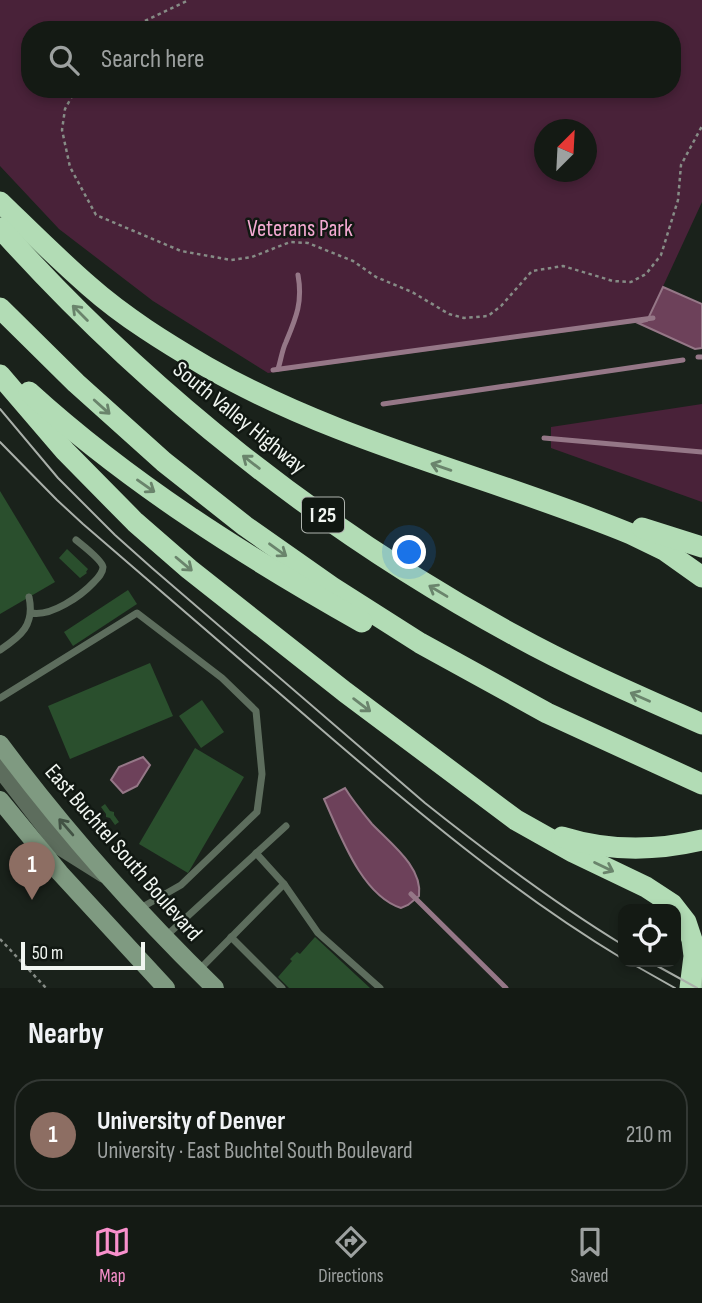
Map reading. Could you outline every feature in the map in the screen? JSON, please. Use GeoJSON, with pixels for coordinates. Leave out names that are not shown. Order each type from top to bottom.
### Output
{"type":"FeatureCollection","features":[{"type":"Feature","properties":{"kind":"highway"},"geometry":{"type":"LineString","coordinates":[[0,202],[106,300],[207,367],[266,398],[338,430],[631,534],[664,550],[702,578]]}},
{"type":"Feature","properties":{"kind":"highway","name":"South Valley Highway"},"geometry":{"type":"LineString","coordinates":[[0,228],[110,343],[204,424],[292,493],[379,554],[481,616],[557,658],[702,724]]}},
{"type":"Feature","properties":{"kind":"highway","name":"I 25"},"geometry":{"type":"LineString","coordinates":[[0,308],[76,383],[164,461],[245,526],[332,587],[420,643],[547,713],[698,782]]}},
{"type":"Feature","properties":{"kind":"highway"},"geometry":{"type":"LineString","coordinates":[[0,363],[31,394],[94,447],[171,504],[229,542],[370,627],[547,713]]}},
{"type":"Feature","properties":{"kind":"highway"},"geometry":{"type":"LineString","coordinates":[[0,375],[91,479],[152,537],[345,692],[516,820],[646,887],[672,904],[687,922],[692,940],[694,956],[690,988]]}},
{"type":"Feature","properties":{"kind":"highway"},"geometry":{"type":"LineString","coordinates":[[505,488],[702,547]]}},
{"type":"Feature","properties":{"kind":"highway"},"geometry":{"type":"LineString","coordinates":[[483,795],[548,832],[580,842],[639,848],[702,840]]}},
{"type":"Feature","properties":{"kind":"main road","name":"East Buchtel South Boulevard"},"geometry":{"type":"LineString","coordinates":[[0,744],[110,878],[212,987]]}},
{"type":"Feature","properties":{"kind":"main road"},"geometry":{"type":"LineString","coordinates":[[0,800],[60,873],[166,988]]}},
{"type":"Feature","properties":{"kind":"street"},"geometry":{"type":"LineString","coordinates":[[0,768],[61,847],[110,878]]}},
{"type":"Feature","properties":{"kind":"lane"},"geometry":{"type":"LineString","coordinates":[[31,613],[56,609],[85,592],[102,573],[103,566],[100,561],[76,540]]}},
{"type":"Feature","properties":{"kind":"lane"},"geometry":{"type":"LineString","coordinates":[[0,650],[19,638],[25,629],[31,613],[29,597]]}},
{"type":"Feature","properties":{"kind":"lane"},"geometry":{"type":"LineString","coordinates":[[0,698],[137,613],[222,678],[256,712],[262,774],[257,812],[181,886],[139,909]]}},
{"type":"Feature","properties":{"kind":"lane"},"geometry":{"type":"LineString","coordinates":[[165,937],[286,826]]}},
{"type":"Feature","properties":{"kind":"lane"},"geometry":{"type":"LineString","coordinates":[[256,853],[285,884],[318,933],[380,988]]}},
{"type":"Feature","properties":{"kind":"lane"},"geometry":{"type":"LineString","coordinates":[[198,971],[285,884]]}},
{"type":"Feature","properties":{"kind":"lane"},"geometry":{"type":"LineString","coordinates":[[231,937],[282,988]]}},
{"type":"Feature","properties":{"kind":"path"},"geometry":{"type":"LineString","coordinates":[[145,21],[189,0]]}},
{"type":"Feature","properties":{"kind":"path"},"geometry":{"type":"LineString","coordinates":[[71,98],[65,110],[62,130],[70,167],[96,215],[181,251],[231,260],[252,257],[290,242],[308,243],[353,261],[376,277],[412,292],[449,314],[464,318],[488,316],[501,306],[532,271],[563,266],[613,281],[631,282],[646,274],[662,255],[678,200],[681,165],[702,126]]}},
{"type":"Feature","properties":{"kind":"path"},"geometry":{"type":"LineString","coordinates":[[0,939],[46,988]]}},
{"type":"Feature","properties":{"kind":"green space","name":"Veterans Park"},"geometry":{"type":"Polygon","coordinates":[[[0,0],[702,0],[702,202],[647,321],[268,373],[153,301],[59,229],[0,166],[0,0]]]}},
{"type":"Feature","properties":{"kind":"green space"},"geometry":{"type":"Polygon","coordinates":[[[702,404],[702,502],[551,448],[551,427],[702,404]]]}},
{"type":"Feature","properties":{"kind":"shaded area"},"geometry":{"type":"Polygon","coordinates":[[[663,287],[702,304],[702,348],[695,349],[638,323],[647,321],[663,287]]]}},
{"type":"Feature","properties":{"kind":"shaded area"},"geometry":{"type":"Polygon","coordinates":[[[143,757],[150,765],[137,786],[123,793],[111,780],[119,767],[143,757]]]}},
{"type":"Feature","properties":{"kind":"shaded area"},"geometry":{"type":"Polygon","coordinates":[[[345,788],[372,824],[411,865],[419,885],[419,896],[408,905],[401,908],[387,901],[363,877],[354,862],[324,799],[345,788]]]}},
{"type":"Feature","properties":{"kind":"building"},"geometry":{"type":"Polygon","coordinates":[[[0,491],[55,582],[0,614],[0,491]]]}},
{"type":"Feature","properties":{"kind":"building"},"geometry":{"type":"Polygon","coordinates":[[[67,549],[88,569],[80,578],[59,558],[67,549]]]}},
{"type":"Feature","properties":{"kind":"building"},"geometry":{"type":"Polygon","coordinates":[[[128,590],[137,604],[73,646],[64,632],[128,590]]]}},
{"type":"Feature","properties":{"kind":"building"},"geometry":{"type":"Polygon","coordinates":[[[150,663],[173,716],[70,759],[48,706],[150,663]]]}},
{"type":"Feature","properties":{"kind":"building"},"geometry":{"type":"Polygon","coordinates":[[[202,700],[224,732],[201,748],[179,716],[202,700]]]}},
{"type":"Feature","properties":{"kind":"building"},"geometry":{"type":"Polygon","coordinates":[[[195,748],[244,777],[188,873],[139,844],[195,748]]]}},
{"type":"Feature","properties":{"kind":"building"},"geometry":{"type":"Polygon","coordinates":[[[105,804],[114,812],[119,822],[115,825],[106,817],[101,807],[105,804]]]}},
{"type":"Feature","properties":{"kind":"building"},"geometry":{"type":"Polygon","coordinates":[[[315,937],[370,988],[289,988],[278,977],[292,961],[290,959],[297,952],[300,954],[315,937]]]}},
{"type":"Feature","properties":{"kind":"waterway"},"geometry":{"type":"LineString","coordinates":[[278,369],[298,310],[298,275]]}},
{"type":"Feature","properties":{"kind":"waterway"},"geometry":{"type":"LineString","coordinates":[[273,370],[653,318]]}},
{"type":"Feature","properties":{"kind":"waterway"},"geometry":{"type":"LineString","coordinates":[[383,404],[683,360]]}},
{"type":"Feature","properties":{"kind":"waterway"},"geometry":{"type":"LineString","coordinates":[[544,438],[702,452]]}},
{"type":"Feature","properties":{"kind":"waterway"},"geometry":{"type":"LineString","coordinates":[[411,894],[506,988]]}},
{"type":"Feature","properties":{"kind":"tram line"},"geometry":{"type":"LineString","coordinates":[[0,409],[58,478],[152,568],[425,803],[522,877],[618,942]]}},
{"type":"Feature","properties":{"kind":"tram line"},"geometry":{"type":"LineString","coordinates":[[0,442],[83,524],[405,800],[511,884],[618,956]]}},
{"type":"Feature","properties":{"kind":"tram line"},"geometry":{"type":"LineString","coordinates":[[638,967],[675,988]]}},
{"type":"Feature","properties":{"kind":"tram line"},"geometry":{"type":"LineString","coordinates":[[659,967],[697,988]]}},
{"type":"Feature","properties":{"kind":"place","name":"University of Denver"},"geometry":{"type":"Point","coordinates":[32,900]}}]}
